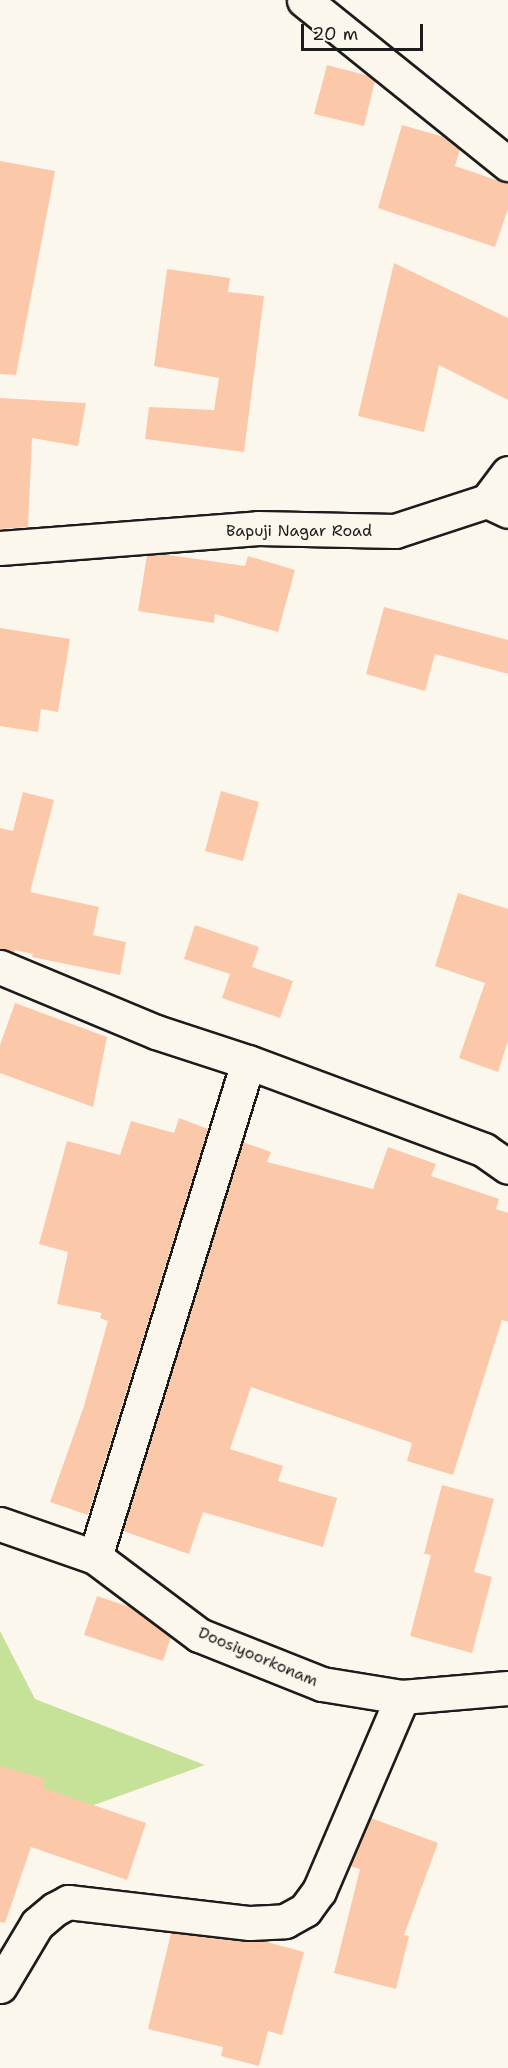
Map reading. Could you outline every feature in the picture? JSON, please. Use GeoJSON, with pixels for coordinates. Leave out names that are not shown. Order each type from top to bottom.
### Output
{"type":"FeatureCollection","features":[{"type":"Feature","properties":{"kind":"street"},"geometry":{"type":"LineString","coordinates":[[304,0],[508,164]]}},
{"type":"Feature","properties":{"kind":"street","name":"Bapuji Nagar Road"},"geometry":{"type":"LineString","coordinates":[[0,548],[258,528],[395,531],[498,506],[508,473]]}},
{"type":"Feature","properties":{"kind":"street"},"geometry":{"type":"LineString","coordinates":[[0,967],[156,1032],[248,1062],[484,1150],[508,1167]]}},
{"type":"Feature","properties":{"kind":"street"},"geometry":{"type":"LineString","coordinates":[[95,1557],[248,1062]]}},
{"type":"Feature","properties":{"kind":"street","name":"Doosiyoorkonam"},"geometry":{"type":"LineString","coordinates":[[0,1524],[95,1557],[199,1635],[322,1684],[402,1697],[508,1688]]}},
{"type":"Feature","properties":{"kind":"street"},"geometry":{"type":"LineString","coordinates":[[0,1986],[37,1924],[55,1909],[68,1902],[250,1923],[285,1921],[305,1910],[319,1891],[402,1697]]}},
{"type":"Feature","properties":{"kind":"green space"},"geometry":{"type":"Polygon","coordinates":[[[0,1631],[35,1699],[205,1765],[0,1839],[0,1631]]]}},
{"type":"Feature","properties":{"kind":"building"},"geometry":{"type":"Polygon","coordinates":[[[327,65],[369,76],[375,81],[364,126],[314,114],[327,65]]]}},
{"type":"Feature","properties":{"kind":"building"},"geometry":{"type":"Polygon","coordinates":[[[402,125],[444,137],[460,149],[455,166],[508,184],[508,209],[495,247],[378,208],[402,125]]]}},
{"type":"Feature","properties":{"kind":"building"},"geometry":{"type":"Polygon","coordinates":[[[0,161],[55,171],[16,375],[0,374],[0,161]]]}},
{"type":"Feature","properties":{"kind":"building"},"geometry":{"type":"Polygon","coordinates":[[[394,263],[508,318],[508,400],[439,365],[424,432],[358,416],[394,263]]]}},
{"type":"Feature","properties":{"kind":"building"},"geometry":{"type":"Polygon","coordinates":[[[167,269],[230,278],[228,292],[264,296],[244,452],[145,439],[149,407],[214,410],[219,378],[154,366],[167,269]]]}},
{"type":"Feature","properties":{"kind":"building"},"geometry":{"type":"Polygon","coordinates":[[[0,398],[86,403],[78,446],[32,438],[28,527],[0,529],[0,398]]]}},
{"type":"Feature","properties":{"kind":"building"},"geometry":{"type":"Polygon","coordinates":[[[162,554],[245,566],[248,556],[295,570],[278,632],[215,614],[214,623],[138,611],[147,555],[162,554]]]}},
{"type":"Feature","properties":{"kind":"building"},"geometry":{"type":"Polygon","coordinates":[[[384,607],[508,640],[508,674],[435,654],[425,691],[366,674],[384,607]]]}},
{"type":"Feature","properties":{"kind":"building"},"geometry":{"type":"Polygon","coordinates":[[[0,628],[70,639],[58,712],[41,709],[38,732],[0,726],[0,628]]]}},
{"type":"Feature","properties":{"kind":"building"},"geometry":{"type":"Polygon","coordinates":[[[221,791],[259,802],[243,861],[205,851],[221,791]]]}},
{"type":"Feature","properties":{"kind":"building"},"geometry":{"type":"Polygon","coordinates":[[[23,792],[54,800],[30,892],[99,907],[93,935],[126,942],[120,975],[32,957],[33,954],[15,950],[14,953],[0,949],[0,828],[13,831],[23,792]]]}},
{"type":"Feature","properties":{"kind":"building"},"geometry":{"type":"Polygon","coordinates":[[[458,893],[508,909],[508,1041],[498,1072],[459,1058],[485,983],[435,966],[458,893]]]}},
{"type":"Feature","properties":{"kind":"building"},"geometry":{"type":"Polygon","coordinates":[[[195,925],[259,947],[252,967],[293,981],[280,1018],[222,998],[230,974],[184,959],[195,925]]]}},
{"type":"Feature","properties":{"kind":"building"},"geometry":{"type":"Polygon","coordinates":[[[15,1003],[107,1037],[93,1107],[0,1073],[0,1045],[15,1003]]]}},
{"type":"Feature","properties":{"kind":"building"},"geometry":{"type":"Polygon","coordinates":[[[179,1118],[208,1129],[88,1515],[50,1502],[84,1406],[108,1321],[100,1318],[102,1313],[57,1304],[68,1252],[39,1244],[67,1141],[120,1155],[131,1121],[174,1133],[179,1118]]]}},
{"type":"Feature","properties":{"kind":"building"},"geometry":{"type":"Polygon","coordinates":[[[243,1142],[271,1152],[267,1162],[373,1189],[388,1147],[436,1164],[431,1176],[499,1199],[496,1209],[508,1213],[508,1322],[502,1320],[453,1475],[407,1461],[412,1443],[251,1387],[230,1449],[283,1466],[278,1481],[337,1498],[323,1547],[203,1512],[189,1554],[123,1531],[243,1142]]]}},
{"type":"Feature","properties":{"kind":"building"},"geometry":{"type":"Polygon","coordinates":[[[442,1485],[494,1499],[474,1572],[492,1577],[472,1653],[410,1636],[431,1555],[424,1554],[442,1485]]]}},
{"type":"Feature","properties":{"kind":"building"},"geometry":{"type":"Polygon","coordinates":[[[97,1596],[130,1607],[171,1637],[163,1661],[84,1635],[97,1596]]]}},
{"type":"Feature","properties":{"kind":"building"},"geometry":{"type":"Polygon","coordinates":[[[0,1766],[45,1779],[43,1788],[146,1823],[127,1880],[31,1847],[5,1923],[0,1922],[0,1766]]]}},
{"type":"Feature","properties":{"kind":"building"},"geometry":{"type":"Polygon","coordinates":[[[371,1818],[438,1843],[404,1935],[409,1936],[396,1989],[334,1973],[360,1869],[350,1866],[371,1818]]]}},
{"type":"Feature","properties":{"kind":"building"},"geometry":{"type":"Polygon","coordinates":[[[171,1933],[263,1941],[304,1952],[282,2035],[268,2031],[259,2066],[221,2056],[223,2047],[148,2029],[171,1933]]]}}]}
